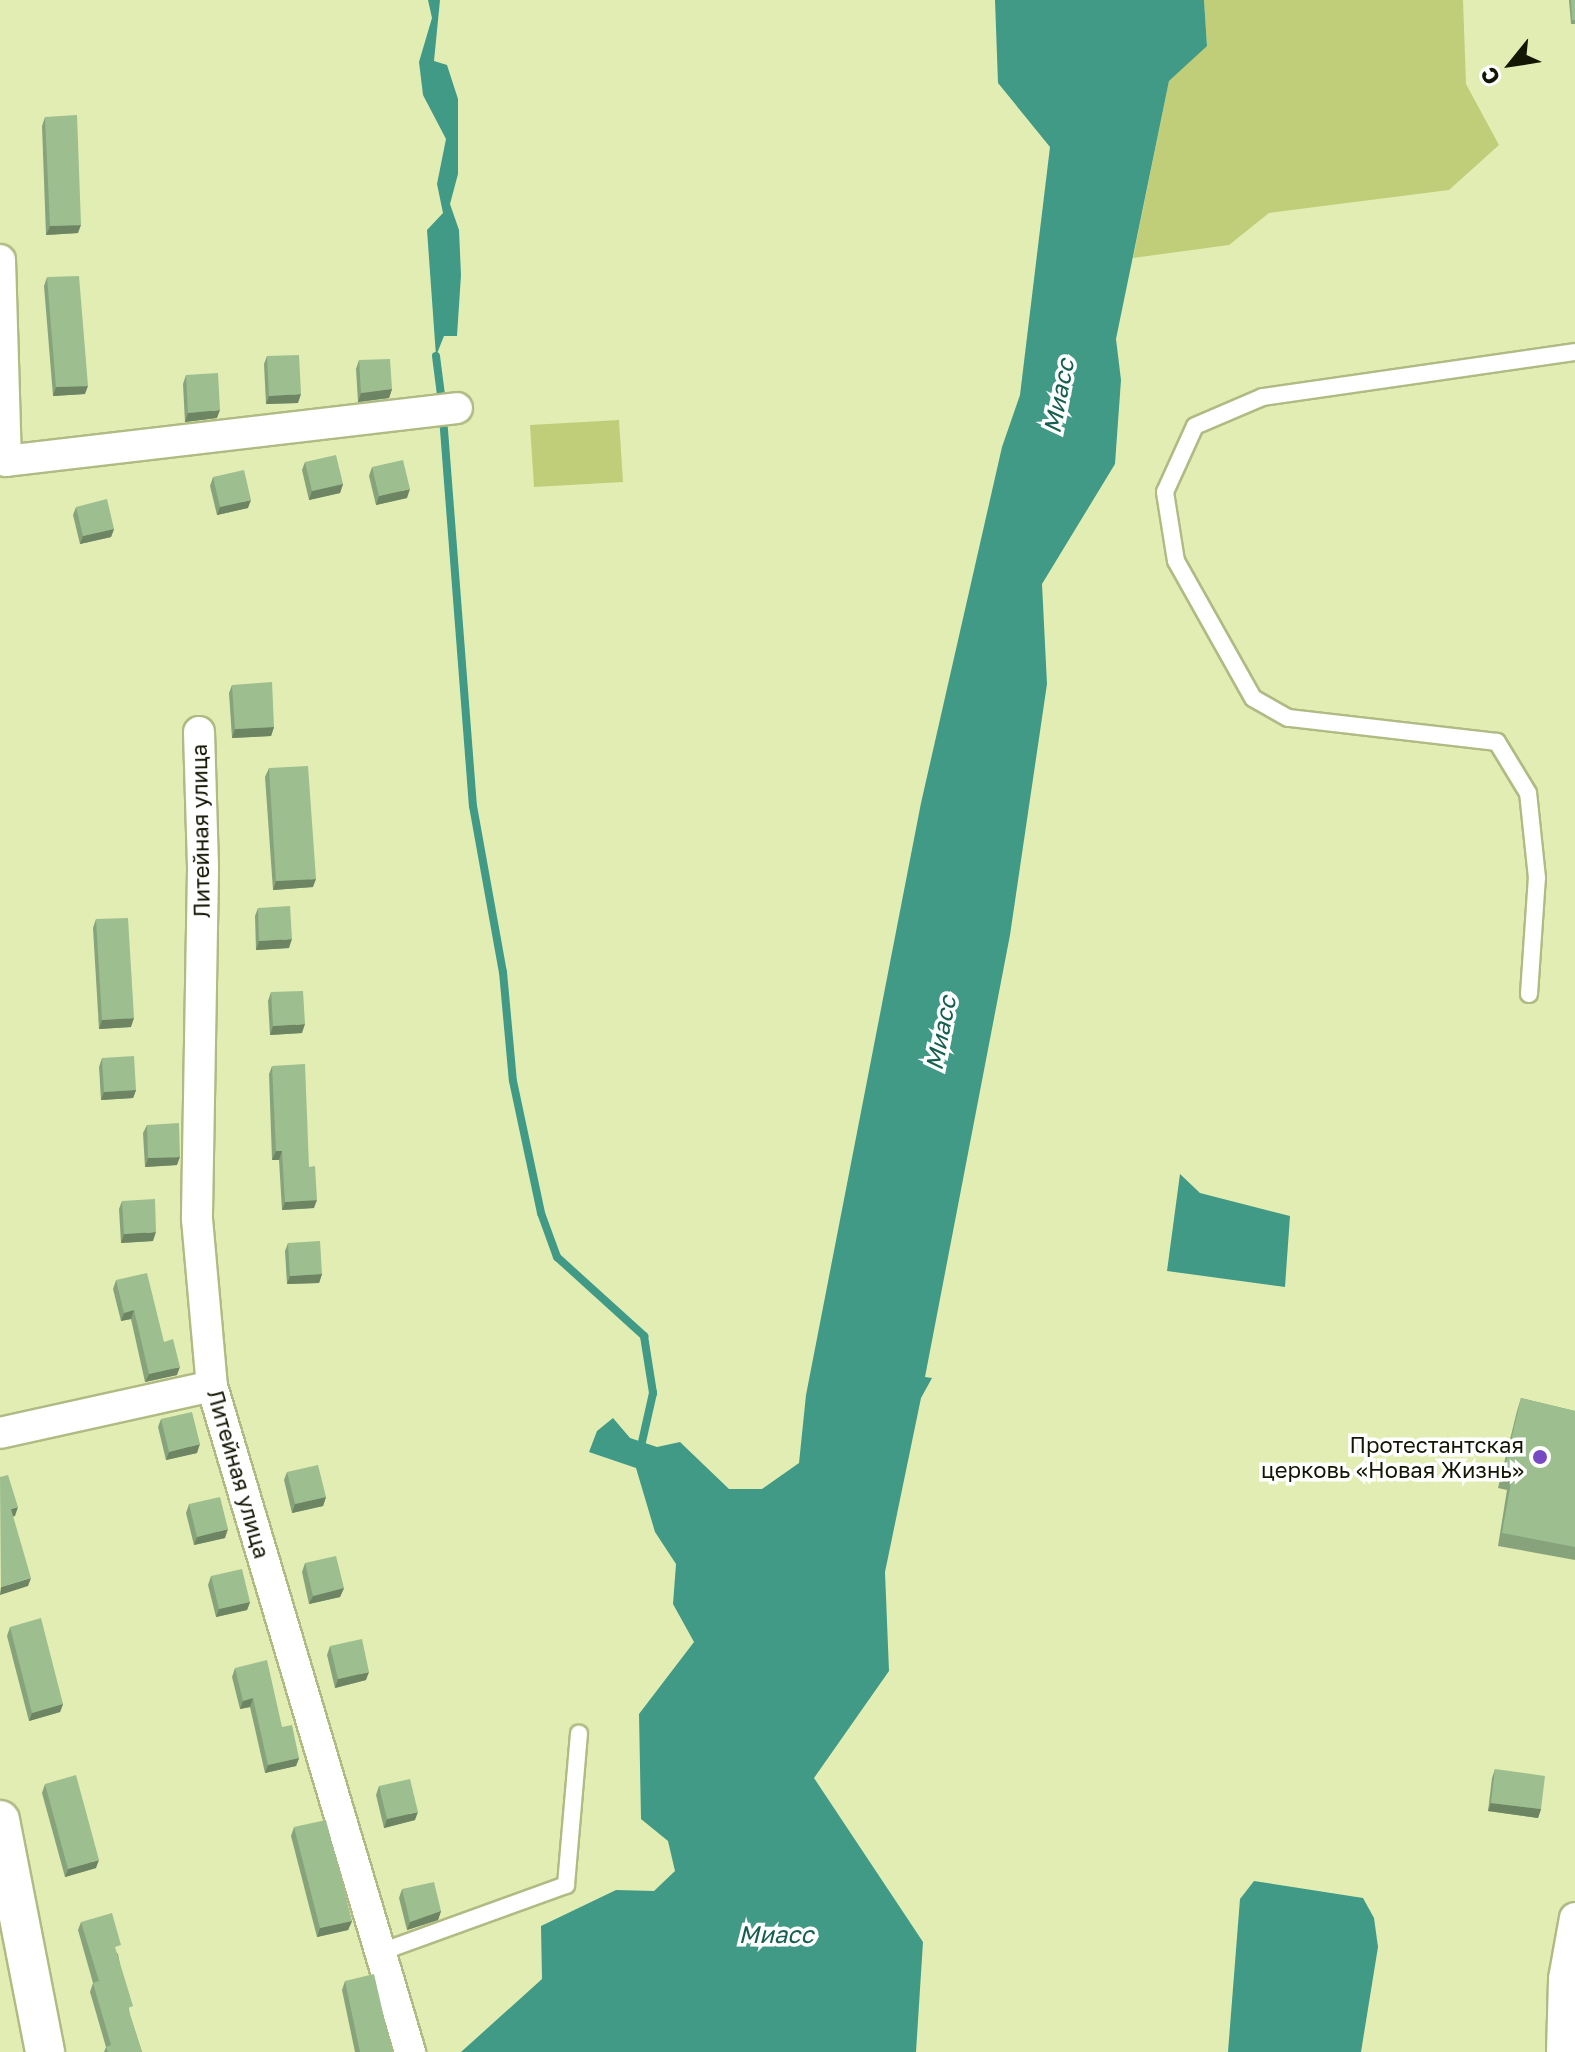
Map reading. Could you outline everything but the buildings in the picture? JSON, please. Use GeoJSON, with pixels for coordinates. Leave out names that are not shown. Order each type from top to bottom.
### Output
{"type":"FeatureCollection","features":[{"type":"Feature","properties":{"kind":"street"},"geometry":{"type":"LineString","coordinates":[[0,260],[3,462],[457,408]]}},
{"type":"Feature","properties":{"kind":"street","name":"Литейная улица"},"geometry":{"type":"LineString","coordinates":[[199,732],[203,870],[197,1219],[212,1386],[378,1953],[410,2052]]}},
{"type":"Feature","properties":{"kind":"street"},"geometry":{"type":"LineString","coordinates":[[0,1433],[212,1386]]}},
{"type":"Feature","properties":{"kind":"street"},"geometry":{"type":"LineString","coordinates":[[0,1820],[45,2052]]}},
{"type":"Feature","properties":{"kind":"street"},"geometry":{"type":"LineString","coordinates":[[1562,2052],[1564,1979],[1575,1918]]}},
{"type":"Feature","properties":{"kind":"lane"},"geometry":{"type":"LineString","coordinates":[[1529,994],[1537,878],[1528,793],[1497,742],[1288,718],[1253,698],[1176,561],[1165,492],[1195,426],[1263,397],[1575,352]]}},
{"type":"Feature","properties":{"kind":"lane"},"geometry":{"type":"LineString","coordinates":[[378,1953],[566,1885],[579,1734]]}},
{"type":"Feature","properties":{"kind":"green space"},"geometry":{"type":"Polygon","coordinates":[[[1204,0],[1463,0],[1466,84],[1499,145],[1449,190],[1269,213],[1229,245],[1133,258],[1169,81],[1207,45],[1204,0]]]}},
{"type":"Feature","properties":{"kind":"green space"},"geometry":{"type":"Polygon","coordinates":[[[619,420],[623,482],[534,487],[530,425],[619,420]]]}},
{"type":"Feature","properties":{"kind":"water"},"geometry":{"type":"Polygon","coordinates":[[[428,0],[440,0],[434,61],[447,65],[458,99],[458,174],[450,204],[459,230],[461,275],[457,336],[444,336],[436,356],[427,230],[443,213],[437,184],[446,139],[423,95],[419,62],[432,18],[428,0]]]}},
{"type":"Feature","properties":{"kind":"water","name":"Миасс"},"geometry":{"type":"Polygon","coordinates":[[[995,0],[1204,0],[1207,46],[1169,81],[1116,339],[1121,380],[1115,464],[1042,584],[1047,684],[1010,935],[925,1377],[932,1378],[921,1398],[885,1572],[889,1671],[814,1778],[923,1942],[916,2052],[461,2052],[542,1979],[541,1926],[616,1890],[654,1891],[675,1871],[668,1841],[641,1819],[639,1714],[694,1642],[673,1604],[676,1564],[655,1532],[636,1468],[589,1452],[597,1431],[613,1418],[630,1438],[657,1447],[680,1442],[729,1489],[762,1489],[799,1463],[806,1395],[921,803],[1002,447],[1020,395],[1050,147],[998,83],[995,0]]]}},
{"type":"Feature","properties":{"kind":"water"},"geometry":{"type":"Polygon","coordinates":[[[1180,1174],[1200,1193],[1290,1216],[1285,1287],[1167,1271],[1180,1174]]]}},
{"type":"Feature","properties":{"kind":"water"},"geometry":{"type":"Polygon","coordinates":[[[1254,1881],[1363,1898],[1374,1918],[1378,1947],[1361,2052],[1228,2052],[1240,1899],[1254,1881]]]}},
{"type":"Feature","properties":{"kind":"waterway"},"geometry":{"type":"LineString","coordinates":[[436,356],[442,403]]}},
{"type":"Feature","properties":{"kind":"waterway"},"geometry":{"type":"LineString","coordinates":[[443,417],[473,806],[503,972],[513,1081],[541,1213],[557,1257],[644,1336],[653,1393],[642,1442]]}},
{"type":"Feature","properties":{"kind":"place","name":"Протестантская церковь «Новая Жизнь»"},"geometry":{"type":"Point","coordinates":[1540,1457]}}]}
